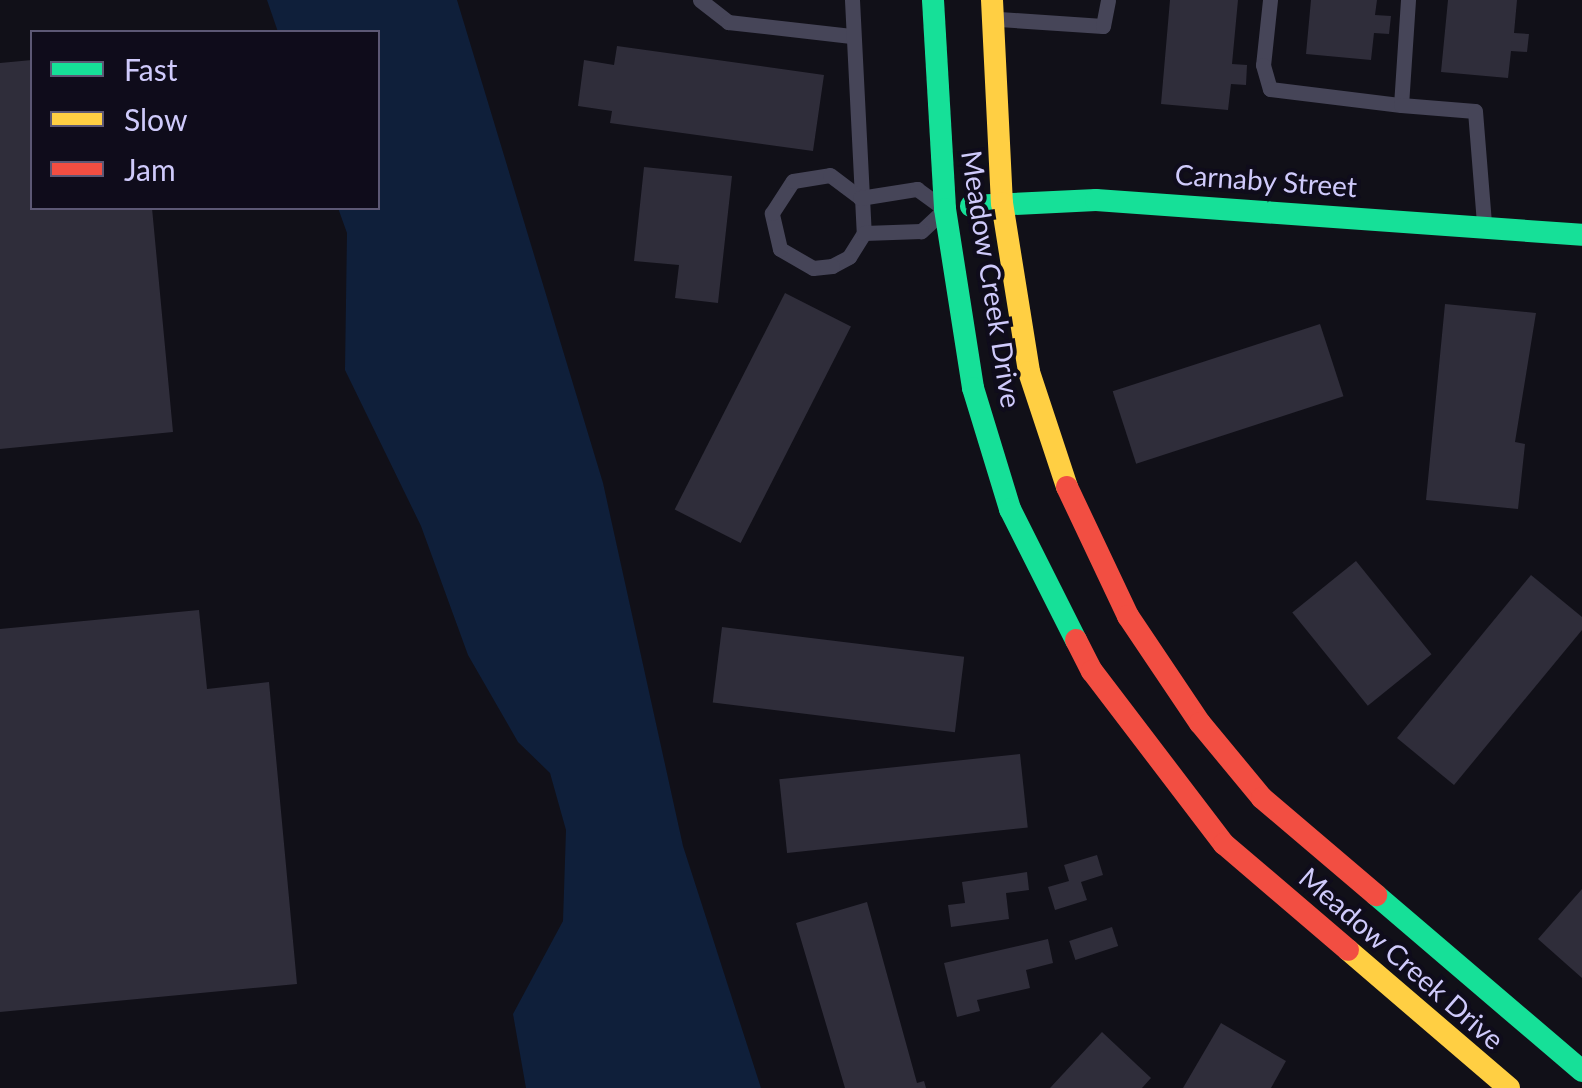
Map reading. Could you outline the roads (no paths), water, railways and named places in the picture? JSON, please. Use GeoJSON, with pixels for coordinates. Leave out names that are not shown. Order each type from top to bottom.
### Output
{"type":"FeatureCollection","features":[{"type":"Feature","properties":{"kind":"street","name":"Meadow Creek Drive"},"geometry":{"type":"LineString","coordinates":[[933,0],[945,208],[973,388],[1010,509],[1092,671],[1224,844],[1509,1088]]}},
{"type":"Feature","properties":{"kind":"street","name":"Meadow Creek Drive"},"geometry":{"type":"LineString","coordinates":[[992,9],[1002,203],[1029,372],[1066,486],[1148,646],[1262,798],[1582,1071]]}},
{"type":"Feature","properties":{"kind":"street","name":"Carnaby Street"},"geometry":{"type":"LineString","coordinates":[[945,208],[1114,201],[1485,224],[1582,235]]}},
{"type":"Feature","properties":{"kind":"lane"},"geometry":{"type":"LineString","coordinates":[[700,0],[728,22],[851,36]]}},
{"type":"Feature","properties":{"kind":"lane"},"geometry":{"type":"LineString","coordinates":[[852,0],[864,234],[848,257],[813,268],[780,249],[772,232],[779,195],[811,174],[847,184],[860,198]]}},
{"type":"Feature","properties":{"kind":"lane"},"geometry":{"type":"LineString","coordinates":[[992,9],[1103,26],[1108,0]]}},
{"type":"Feature","properties":{"kind":"lane"},"geometry":{"type":"LineString","coordinates":[[1270,0],[1263,65],[1270,89],[1475,111],[1485,224]]}},
{"type":"Feature","properties":{"kind":"lane"},"geometry":{"type":"LineString","coordinates":[[1401,105],[1408,0]]}},
{"type":"Feature","properties":{"kind":"lane"},"geometry":{"type":"LineString","coordinates":[[860,198],[916,189],[945,208],[921,231],[864,234]]}},
{"type":"Feature","properties":{"kind":"water"},"geometry":{"type":"Polygon","coordinates":[[[267,0],[457,0],[603,483],[683,846],[761,1088],[526,1088],[513,1014],[563,921],[566,830],[550,773],[518,742],[468,655],[421,526],[345,370],[347,233],[339,210],[380,210],[380,30],[277,30],[267,0]]]}}]}
